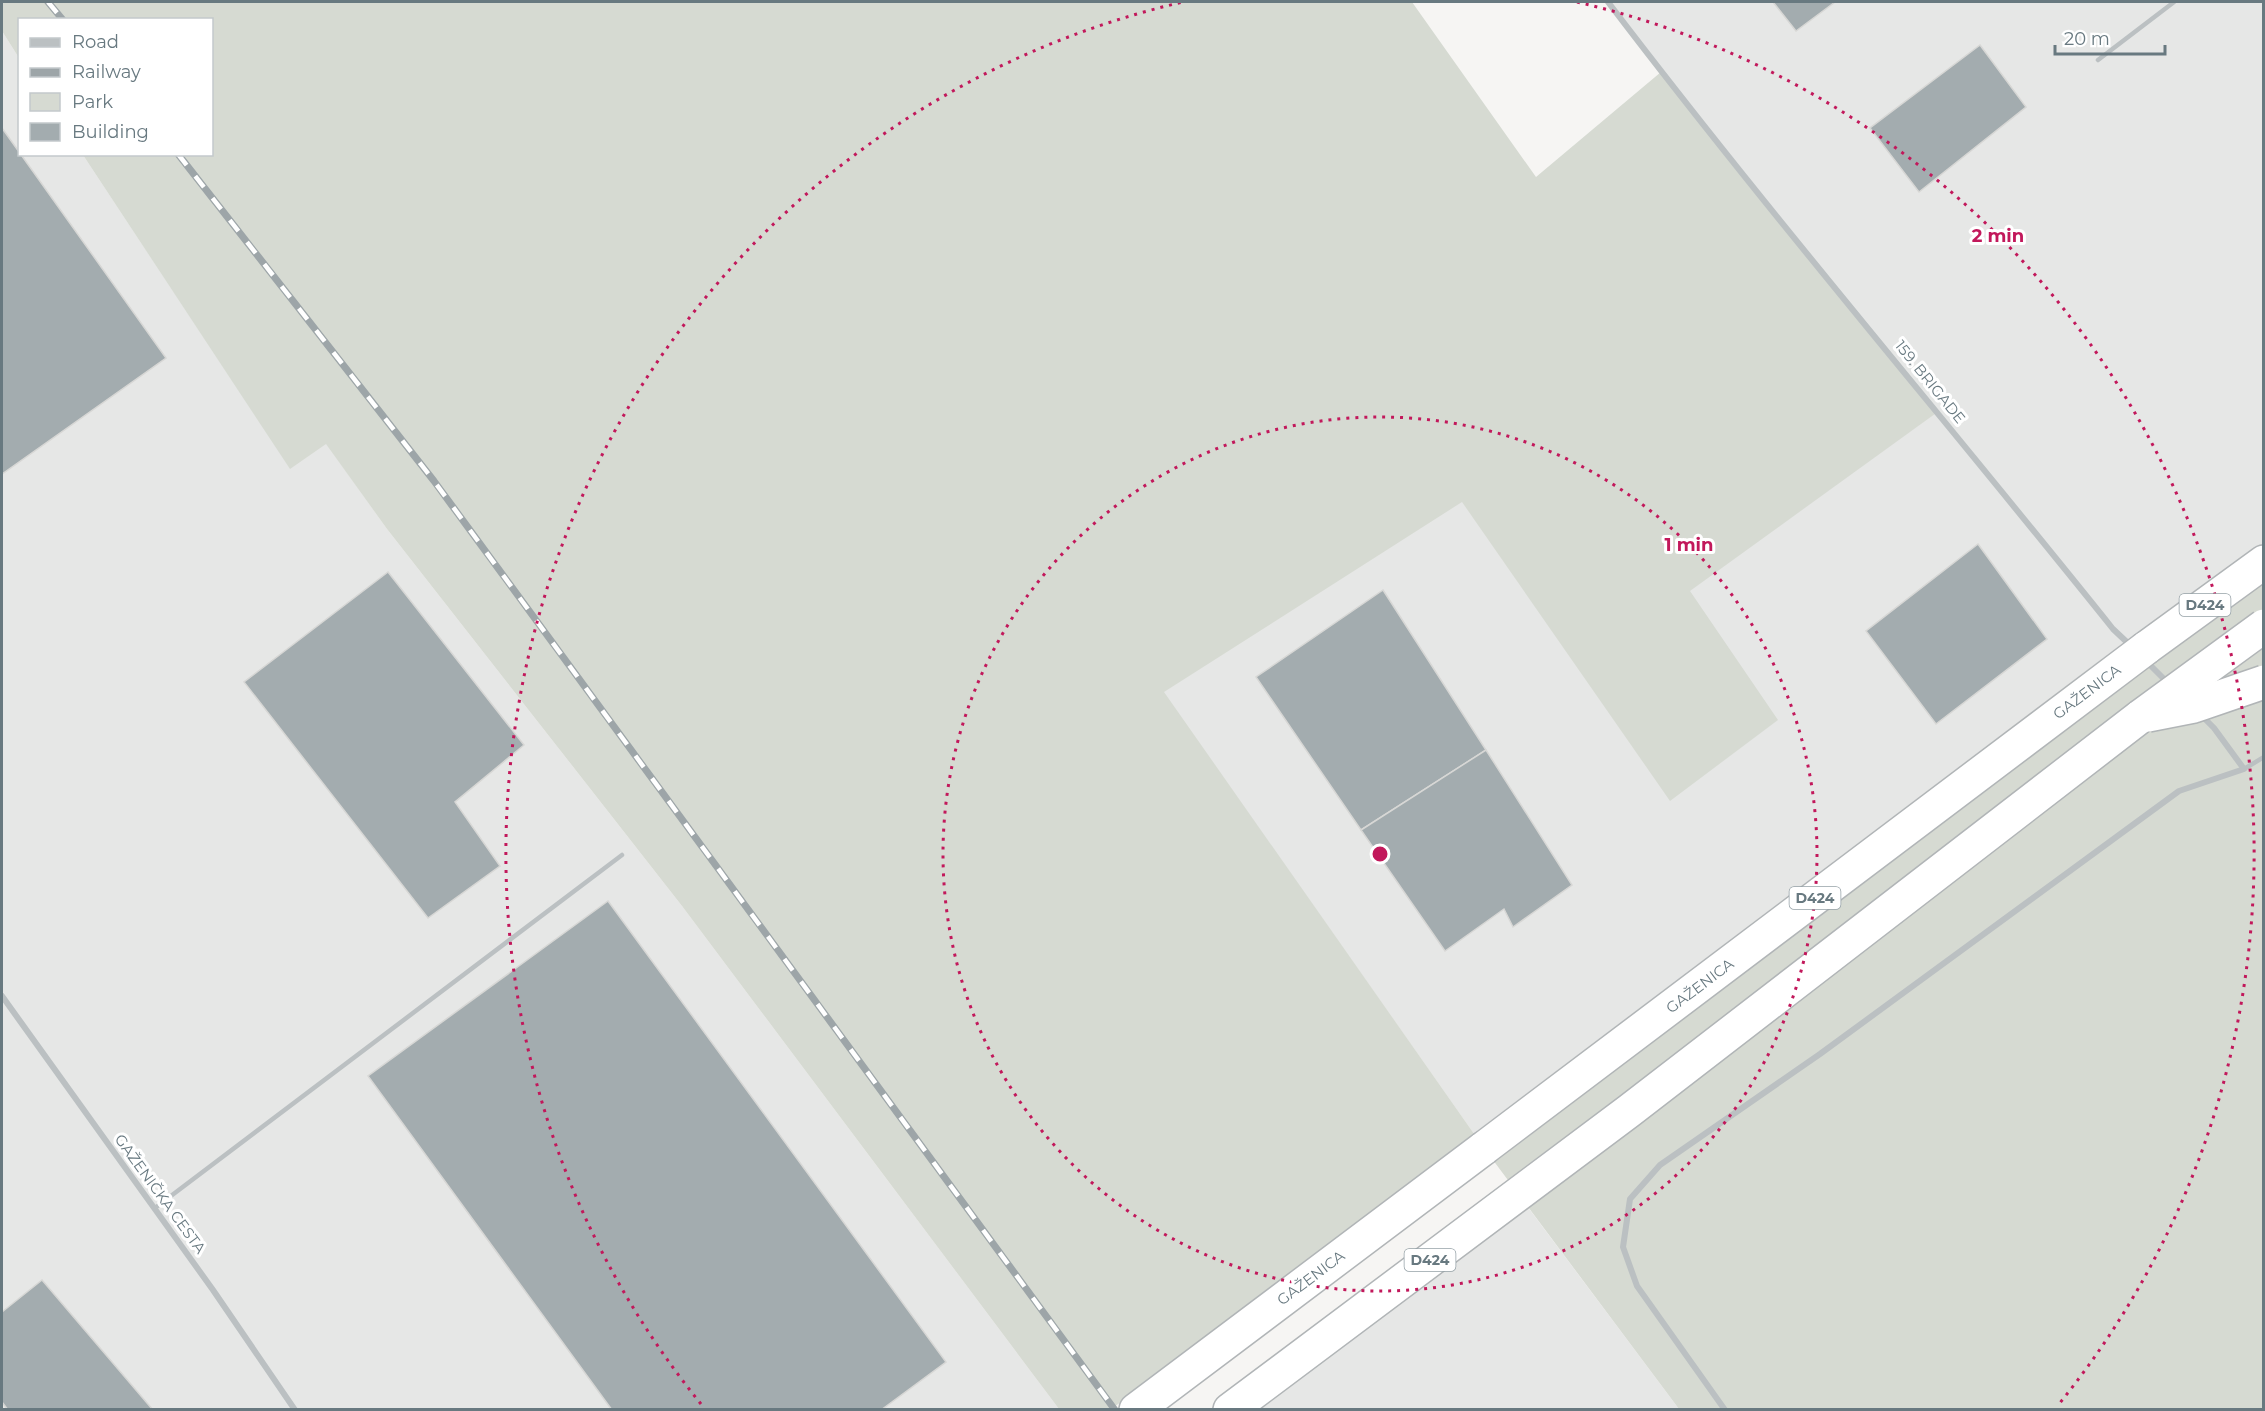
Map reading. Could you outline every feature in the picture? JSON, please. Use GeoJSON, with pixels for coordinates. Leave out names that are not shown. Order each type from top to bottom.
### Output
{"type":"FeatureCollection","features":[{"type":"Feature","properties":{"kind":"highway","name":"GAŽENICA"},"geometry":{"type":"LineString","coordinates":[[1136,1410],[2264,562]]}},
{"type":"Feature","properties":{"kind":"highway","name":"D424"},"geometry":{"type":"LineString","coordinates":[[1230,1410],[1629,1111],[2140,716],[2264,626]]}},
{"type":"Feature","properties":{"kind":"highway"},"geometry":{"type":"LineString","coordinates":[[2140,716],[2194,706],[2264,682]]}},
{"type":"Feature","properties":{"kind":"street","name":"159. BRIGADE"},"geometry":{"type":"LineString","coordinates":[[1608,2],[1713,138],[1939,411],[2113,629],[2180,695]]}},
{"type":"Feature","properties":{"kind":"street"},"geometry":{"type":"LineString","coordinates":[[1725,1410],[1637,1286],[1623,1247],[1630,1199],[1660,1165],[1821,1054],[2179,791],[2244,769],[2214,728],[2188,703]]}},
{"type":"Feature","properties":{"kind":"street","name":"GAŽENIČKA CESTA"},"geometry":{"type":"LineString","coordinates":[[2,996],[155,1208],[295,1410]]}},
{"type":"Feature","properties":{"kind":"lane"},"geometry":{"type":"LineString","coordinates":[[2098,60],[2174,2]]}},
{"type":"Feature","properties":{"kind":"lane"},"geometry":{"type":"LineString","coordinates":[[2244,769],[2264,757]]}},
{"type":"Feature","properties":{"kind":"lane"},"geometry":{"type":"LineString","coordinates":[[155,1208],[622,855]]}},
{"type":"Feature","properties":{"kind":"shaded area"},"geometry":{"type":"Polygon","coordinates":[[[1606,2],[2263,2],[2263,564],[1484,1148],[1163,692],[1462,501],[1670,800],[1777,720],[1689,591],[1938,411],[1713,138],[1606,2]]]}},
{"type":"Feature","properties":{"kind":"shaded area"},"geometry":{"type":"Polygon","coordinates":[[[2,31],[18,56],[18,156],[84,156],[290,468],[326,443],[387,529],[682,906],[1059,1409],[2,1409],[2,31]]]}},
{"type":"Feature","properties":{"kind":"shaded area"},"geometry":{"type":"Polygon","coordinates":[[[1518,1194],[1679,1409],[1231,1410],[1518,1194]]]}},
{"type":"Feature","properties":{"kind":"green space"},"geometry":{"type":"Polygon","coordinates":[[[2,2],[1412,2],[1536,177],[1661,72],[1939,411],[1690,591],[1778,720],[1670,801],[1462,502],[1164,692],[1484,1148],[1111,1409],[1059,1409],[682,906],[387,529],[326,444],[290,469],[84,156],[213,156],[213,18],[18,18],[18,56],[2,31],[2,2]]]}},
{"type":"Feature","properties":{"kind":"green space"},"geometry":{"type":"Polygon","coordinates":[[[2263,562],[2263,1409],[1679,1409],[1484,1148],[2263,562]]]}},
{"type":"Feature","properties":{"kind":"building"},"geometry":{"type":"Polygon","coordinates":[[[1773,2],[1835,2],[1796,31],[1773,2]]]}},
{"type":"Feature","properties":{"kind":"building"},"geometry":{"type":"Polygon","coordinates":[[[1980,45],[2026,107],[1919,192],[1870,128],[1980,45]]]}},
{"type":"Feature","properties":{"kind":"building"},"geometry":{"type":"Polygon","coordinates":[[[2,128],[18,150],[18,156],[22,156],[166,358],[2,474],[2,128]]]}},
{"type":"Feature","properties":{"kind":"building"},"geometry":{"type":"Polygon","coordinates":[[[1978,544],[2047,639],[1936,724],[1866,631],[1978,544]]]}},
{"type":"Feature","properties":{"kind":"building"},"geometry":{"type":"Polygon","coordinates":[[[388,572],[524,745],[455,802],[500,866],[428,918],[244,682],[388,572]]]}},
{"type":"Feature","properties":{"kind":"building"},"geometry":{"type":"Polygon","coordinates":[[[1383,590],[1486,750],[1361,830],[1256,677],[1383,590]]]}},
{"type":"Feature","properties":{"kind":"building"},"geometry":{"type":"Polygon","coordinates":[[[1486,750],[1572,885],[1513,927],[1504,909],[1445,951],[1361,830],[1486,750]]]}},
{"type":"Feature","properties":{"kind":"building"},"geometry":{"type":"Polygon","coordinates":[[[608,901],[946,1362],[881,1410],[612,1410],[368,1076],[608,901]]]}},
{"type":"Feature","properties":{"kind":"building"},"geometry":{"type":"Polygon","coordinates":[[[42,1280],[153,1410],[8,1410],[2,1402],[2,1312],[42,1280]]]}},
{"type":"Feature","properties":{"kind":"railway"},"geometry":{"type":"LineString","coordinates":[[48,2],[61,18]]}},
{"type":"Feature","properties":{"kind":"railway"},"geometry":{"type":"LineString","coordinates":[[180,156],[434,481],[1115,1410]]}}]}
